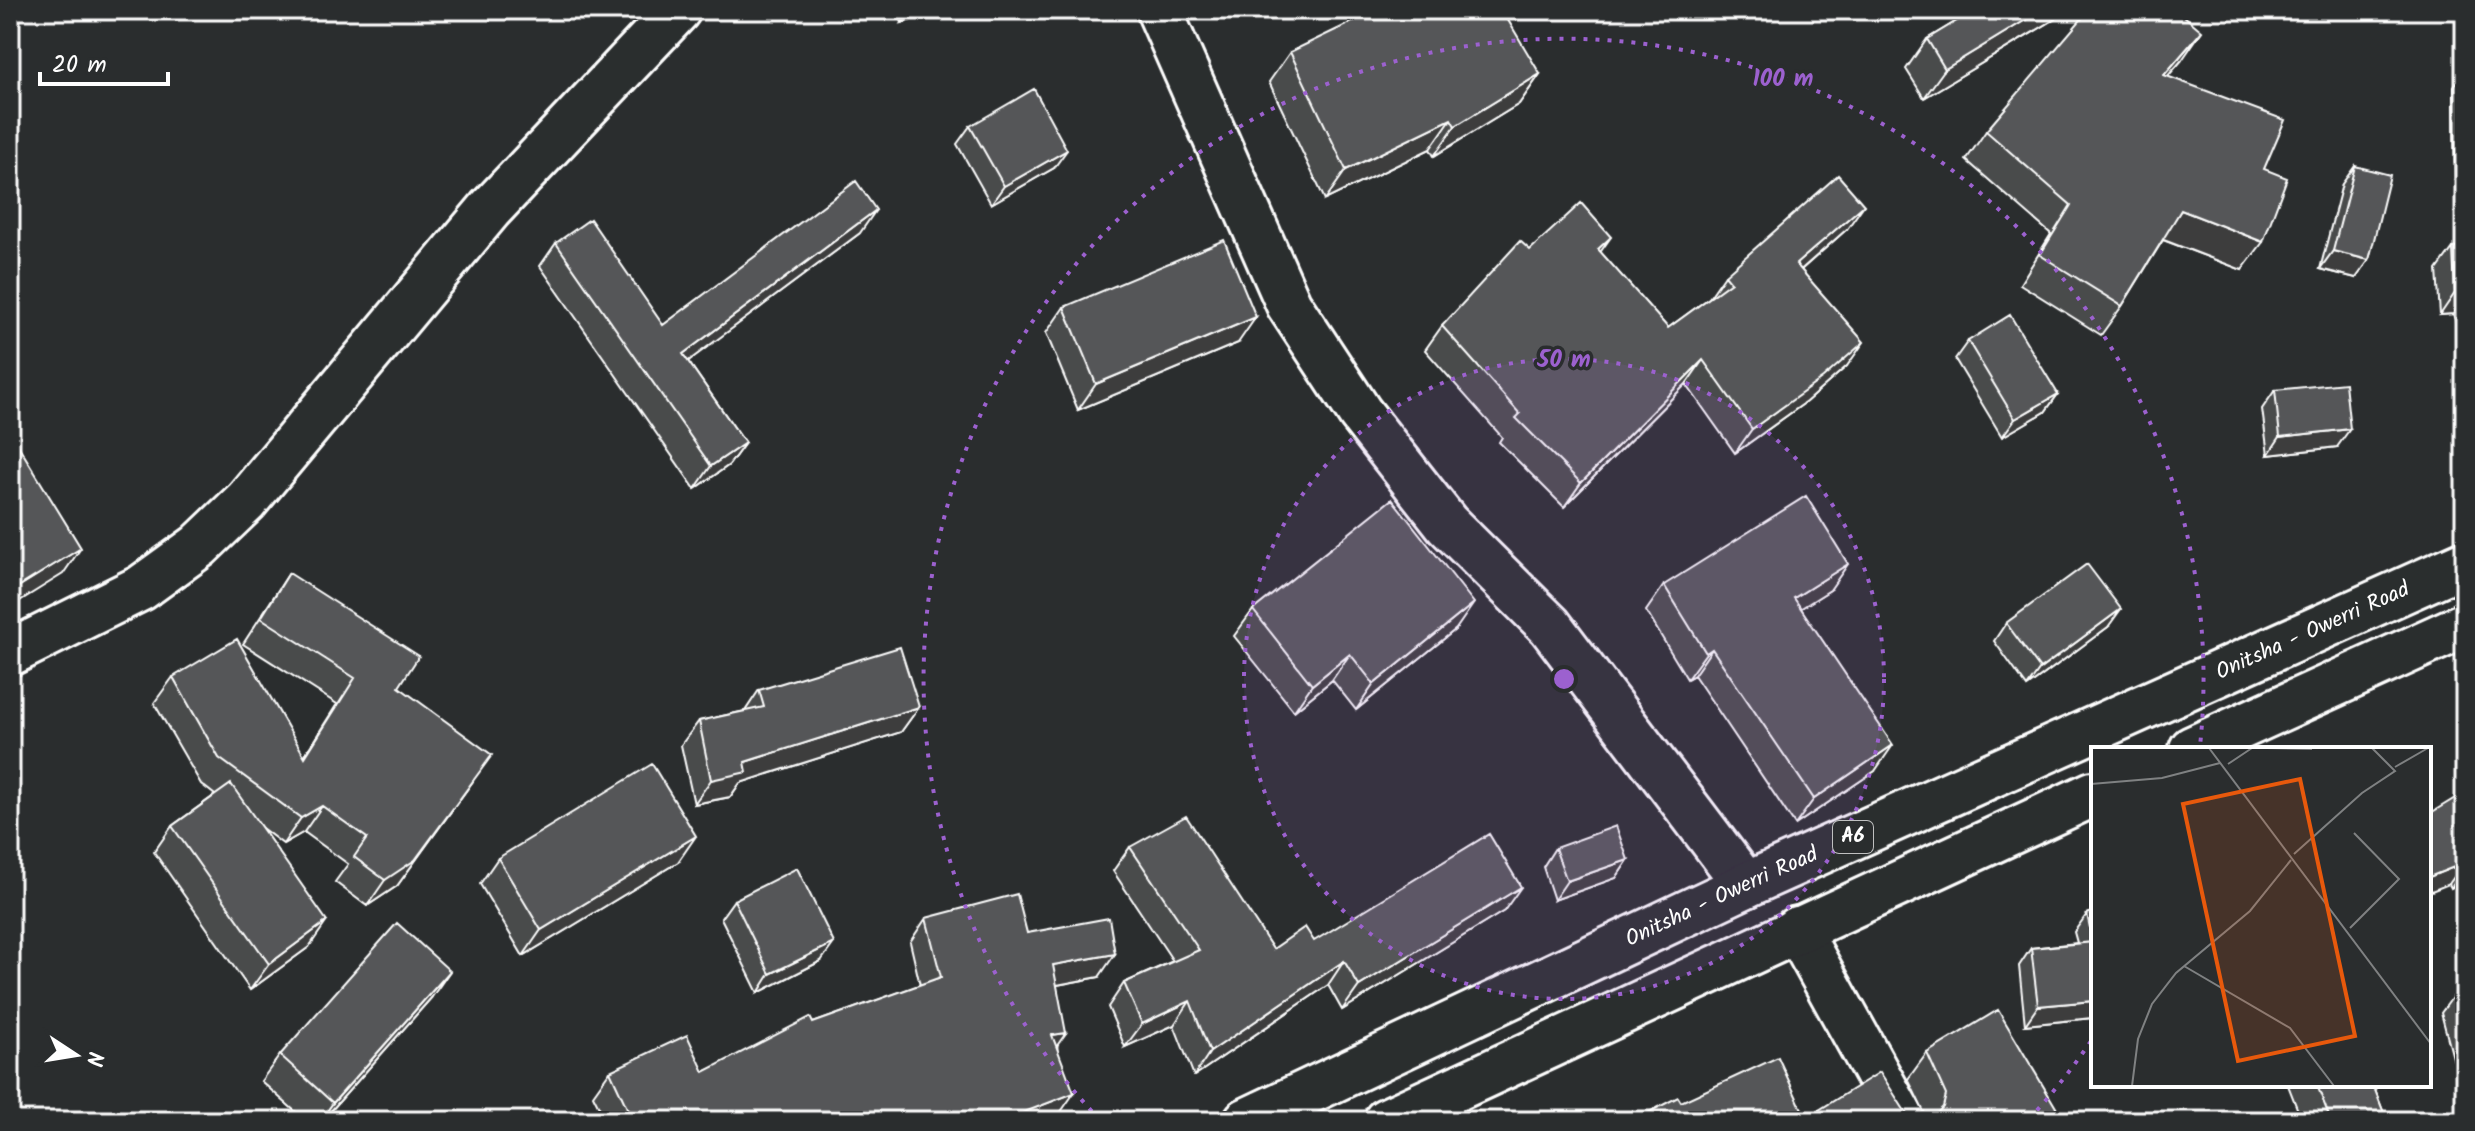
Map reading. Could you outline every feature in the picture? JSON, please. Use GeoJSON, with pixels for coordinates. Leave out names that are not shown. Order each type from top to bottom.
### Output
{"type":"FeatureCollection","features":[{"type":"Feature","properties":{"kind":"main road"},"geometry":{"type":"LineString","coordinates":[[10,653],[141,588],[199,546],[246,501],[490,209],[678,10]]}},
{"type":"Feature","properties":{"kind":"main road"},"geometry":{"type":"LineString","coordinates":[[1159,10],[1289,305],[1360,413],[1447,524],[1550,626],[1746,885]]}},
{"type":"Feature","properties":{"kind":"main road","name":"Onitsha - Owerri Road"},"geometry":{"type":"LineString","coordinates":[[1246,1121],[1746,885],[2465,563]]}},
{"type":"Feature","properties":{"kind":"main road"},"geometry":{"type":"LineString","coordinates":[[2196,747],[2465,625]]}},
{"type":"Feature","properties":{"kind":"main road"},"geometry":{"type":"LineString","coordinates":[[1386,1121],[2091,795]]}},
{"type":"Feature","properties":{"kind":"main road"},"geometry":{"type":"LineString","coordinates":[[1797,929],[1903,1121]]}},
{"type":"Feature","properties":{"kind":"building"},"geometry":{"type":"Polygon","coordinates":[[[1377,10],[1502,10],[1540,74],[1455,126],[1451,119],[1346,170],[1290,52],[1377,10]]]}},
{"type":"Feature","properties":{"kind":"building"},"geometry":{"type":"Polygon","coordinates":[[[1975,10],[2042,10],[1945,69],[1927,39],[1975,10]]]}},
{"type":"Feature","properties":{"kind":"building"},"geometry":{"type":"Polygon","coordinates":[[[2089,10],[2177,10],[2202,31],[2164,75],[2285,120],[2264,169],[2287,178],[2263,242],[2181,210],[2122,306],[2040,255],[2071,205],[1986,131],[2089,10]]]}},
{"type":"Feature","properties":{"kind":"building"},"geometry":{"type":"Polygon","coordinates":[[[1034,89],[1067,150],[1004,186],[970,126],[1034,89]]]}},
{"type":"Feature","properties":{"kind":"building"},"geometry":{"type":"Polygon","coordinates":[[[2355,166],[2390,175],[2369,260],[2333,251],[2355,166]]]}},
{"type":"Feature","properties":{"kind":"building"},"geometry":{"type":"Polygon","coordinates":[[[1838,175],[1864,205],[1796,264],[1864,342],[1823,378],[1752,429],[1703,360],[1581,483],[1516,418],[1520,414],[1442,326],[1520,241],[1530,250],[1581,203],[1611,237],[1598,249],[1668,328],[1731,282],[1725,275],[1838,175]]]}},
{"type":"Feature","properties":{"kind":"building"},"geometry":{"type":"Polygon","coordinates":[[[856,181],[876,210],[683,354],[745,443],[711,466],[556,243],[590,219],[663,325],[856,181]]]}},
{"type":"Feature","properties":{"kind":"building"},"geometry":{"type":"Polygon","coordinates":[[[1224,240],[1256,317],[1096,384],[1064,307],[1224,240]]]}},
{"type":"Feature","properties":{"kind":"building"},"geometry":{"type":"Polygon","coordinates":[[[2465,247],[2465,293],[2455,293],[2453,248],[2465,247]]]}},
{"type":"Feature","properties":{"kind":"building"},"geometry":{"type":"Polygon","coordinates":[[[2010,315],[2058,394],[2015,419],[1968,341],[2010,315]]]}},
{"type":"Feature","properties":{"kind":"building"},"geometry":{"type":"Polygon","coordinates":[[[2345,383],[2350,429],[2280,437],[2275,390],[2345,383]]]}},
{"type":"Feature","properties":{"kind":"building"},"geometry":{"type":"Polygon","coordinates":[[[10,432],[81,548],[10,592],[10,432]]]}},
{"type":"Feature","properties":{"kind":"building"},"geometry":{"type":"Polygon","coordinates":[[[1806,496],[1848,564],[1794,598],[1893,745],[1814,799],[1712,649],[1706,653],[1664,585],[1806,496]]]}},
{"type":"Feature","properties":{"kind":"building"},"geometry":{"type":"Polygon","coordinates":[[[1392,499],[1474,603],[1374,684],[1350,654],[1312,685],[1253,610],[1392,499]]]}},
{"type":"Feature","properties":{"kind":"building"},"geometry":{"type":"Polygon","coordinates":[[[2087,564],[2121,609],[2040,669],[2006,623],[2087,564]]]}},
{"type":"Feature","properties":{"kind":"building"},"geometry":{"type":"Polygon","coordinates":[[[289,573],[419,656],[399,687],[492,755],[415,860],[385,880],[354,857],[367,838],[322,806],[301,818],[219,758],[173,677],[237,639],[305,757],[355,678],[261,618],[289,573]]]}},
{"type":"Feature","properties":{"kind":"building"},"geometry":{"type":"Polygon","coordinates":[[[900,647],[919,707],[745,762],[747,772],[711,780],[699,721],[764,707],[759,690],[900,647]]]}},
{"type":"Feature","properties":{"kind":"building"},"geometry":{"type":"Polygon","coordinates":[[[652,764],[696,836],[541,930],[498,858],[652,764]]]}},
{"type":"Feature","properties":{"kind":"building"},"geometry":{"type":"Polygon","coordinates":[[[231,784],[327,921],[269,964],[172,826],[231,784]]]}},
{"type":"Feature","properties":{"kind":"building"},"geometry":{"type":"Polygon","coordinates":[[[2465,792],[2465,865],[2431,876],[2431,813],[2465,792]]]}},
{"type":"Feature","properties":{"kind":"building"},"geometry":{"type":"Polygon","coordinates":[[[1186,816],[1273,949],[1305,927],[1314,941],[1489,834],[1521,887],[1359,986],[1344,961],[1210,1052],[1190,1001],[1142,1024],[1124,983],[1199,950],[1130,847],[1186,816]]]}},
{"type":"Feature","properties":{"kind":"building"},"geometry":{"type":"Polygon","coordinates":[[[1616,826],[1628,860],[1567,881],[1555,848],[1616,826]]]}},
{"type":"Feature","properties":{"kind":"building"},"geometry":{"type":"Polygon","coordinates":[[[797,868],[834,943],[770,974],[734,900],[797,868]]]}},
{"type":"Feature","properties":{"kind":"building"},"geometry":{"type":"Polygon","coordinates":[[[1017,894],[1027,933],[1109,918],[1115,954],[1053,965],[1066,1033],[1052,1035],[1074,1093],[1001,1121],[633,1121],[610,1071],[687,1035],[704,1072],[810,1017],[813,1023],[941,977],[926,918],[1017,894]]]}},
{"type":"Feature","properties":{"kind":"building"},"geometry":{"type":"Polygon","coordinates":[[[397,923],[450,971],[333,1103],[280,1055],[397,923]]]}},
{"type":"Feature","properties":{"kind":"building"},"geometry":{"type":"Polygon","coordinates":[[[2091,942],[2091,1001],[2038,1006],[2031,948],[2091,942]]]}},
{"type":"Feature","properties":{"kind":"building"},"geometry":{"type":"Polygon","coordinates":[[[2465,992],[2465,1038],[2454,995],[2465,992]]]}},
{"type":"Feature","properties":{"kind":"building"},"geometry":{"type":"Polygon","coordinates":[[[1998,1010],[2064,1121],[1632,1121],[1678,1097],[1681,1102],[1778,1057],[1806,1118],[1880,1072],[1908,1116],[1920,1120],[1933,1117],[1943,1107],[1946,1095],[1927,1053],[1998,1010]]]}},
{"type":"Feature","properties":{"kind":"building"},"geometry":{"type":"Polygon","coordinates":[[[2318,1087],[2374,1087],[2387,1121],[2331,1121],[2318,1087]]]}}]}
